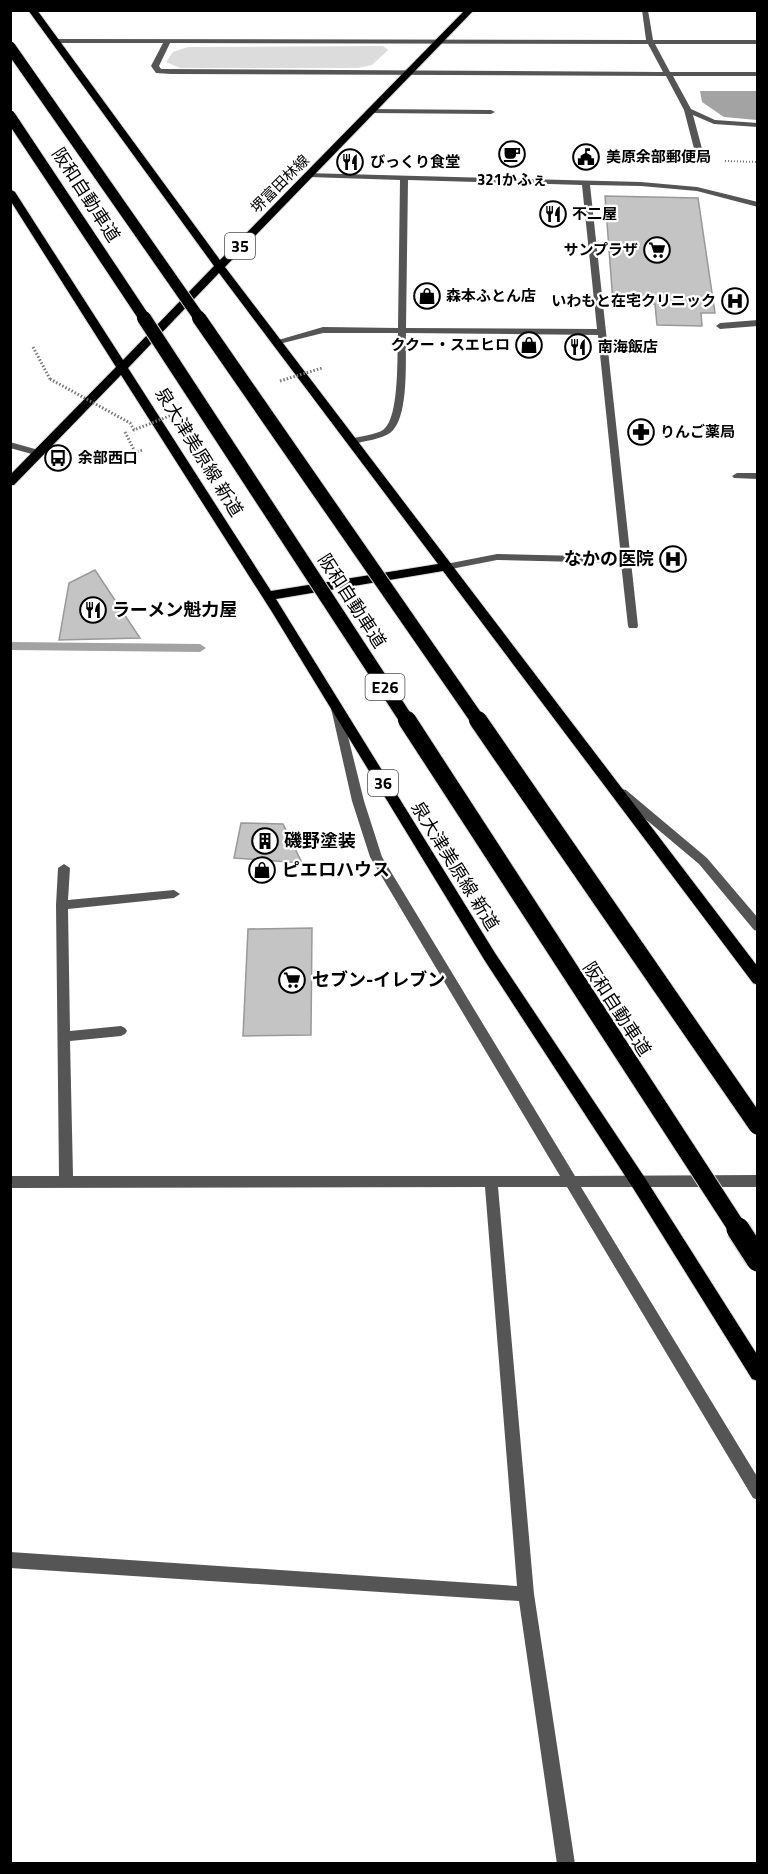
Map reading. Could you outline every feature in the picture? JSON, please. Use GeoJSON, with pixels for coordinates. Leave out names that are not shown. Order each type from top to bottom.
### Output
{"type":"FeatureCollection","features":[{"type":"Feature","properties":{"kind":"highway","name":"阪和自動車道"},"geometry":{"type":"LineString","coordinates":[[10,47],[758,1126]]}},
{"type":"Feature","properties":{"kind":"highway","name":"阪和自動車道"},"geometry":{"type":"LineString","coordinates":[[10,116],[212,421],[758,1260]]}},
{"type":"Feature","properties":{"kind":"main road"},"geometry":{"type":"LineString","coordinates":[[32,10],[221,268],[279,341],[446,567],[758,979]]}},
{"type":"Feature","properties":{"kind":"main road","name":"堺富田林線"},"geometry":{"type":"LineString","coordinates":[[10,482],[470,10]]}},
{"type":"Feature","properties":{"kind":"main road","name":"泉大津美原線 新道"},"geometry":{"type":"LineString","coordinates":[[10,192],[15,204],[122,366],[268,596],[490,957],[639,1183],[758,1373]]}},
{"type":"Feature","properties":{"kind":"main road"},"geometry":{"type":"LineString","coordinates":[[268,596],[446,567]]}},
{"type":"Feature","properties":{"kind":"street"},"geometry":{"type":"LineString","coordinates":[[645,10],[650,42],[688,110],[702,160]]}},
{"type":"Feature","properties":{"kind":"street"},"geometry":{"type":"LineString","coordinates":[[54,41],[758,42]]}},
{"type":"Feature","properties":{"kind":"street"},"geometry":{"type":"LineString","coordinates":[[167,42],[155,66],[159,71],[758,74]]}},
{"type":"Feature","properties":{"kind":"street"},"geometry":{"type":"LineString","coordinates":[[688,110],[714,122],[758,125]]}},
{"type":"Feature","properties":{"kind":"street"},"geometry":{"type":"LineString","coordinates":[[372,111],[491,112]]}},
{"type":"Feature","properties":{"kind":"street"},"geometry":{"type":"LineString","coordinates":[[309,175],[640,184],[697,189],[758,205]]}},
{"type":"Feature","properties":{"kind":"street"},"geometry":{"type":"LineString","coordinates":[[354,441],[386,432],[395,422],[399,405],[404,178]]}},
{"type":"Feature","properties":{"kind":"street"},"geometry":{"type":"LineString","coordinates":[[586,183],[633,626]]}},
{"type":"Feature","properties":{"kind":"street"},"geometry":{"type":"LineString","coordinates":[[720,326],[758,323]]}},
{"type":"Feature","properties":{"kind":"street"},"geometry":{"type":"LineString","coordinates":[[279,341],[323,330],[600,332]]}},
{"type":"Feature","properties":{"kind":"street"},"geometry":{"type":"LineString","coordinates":[[10,445],[39,453]]}},
{"type":"Feature","properties":{"kind":"street"},"geometry":{"type":"LineString","coordinates":[[737,476],[758,476]]}},
{"type":"Feature","properties":{"kind":"street"},"geometry":{"type":"LineString","coordinates":[[446,567],[496,557],[627,560]]}},
{"type":"Feature","properties":{"kind":"street"},"geometry":{"type":"LineString","coordinates":[[335,706],[358,801],[376,857],[758,1493]]}},
{"type":"Feature","properties":{"kind":"street"},"geometry":{"type":"LineString","coordinates":[[609,783],[703,861],[758,927]]}},
{"type":"Feature","properties":{"kind":"street"},"geometry":{"type":"LineString","coordinates":[[64,868],[62,905],[66,1181]]}},
{"type":"Feature","properties":{"kind":"street"},"geometry":{"type":"LineString","coordinates":[[62,905],[174,894]]}},
{"type":"Feature","properties":{"kind":"street"},"geometry":{"type":"LineString","coordinates":[[64,1037],[121,1031]]}},
{"type":"Feature","properties":{"kind":"street"},"geometry":{"type":"LineString","coordinates":[[10,1182],[639,1183],[758,1181]]}},
{"type":"Feature","properties":{"kind":"street"},"geometry":{"type":"LineString","coordinates":[[491,1183],[526,1594],[566,1863]]}},
{"type":"Feature","properties":{"kind":"street"},"geometry":{"type":"LineString","coordinates":[[10,1560],[526,1594]]}},
{"type":"Feature","properties":{"kind":"path"},"geometry":{"type":"LineString","coordinates":[[33,346],[50,379]]}},
{"type":"Feature","properties":{"kind":"shaded area"},"geometry":{"type":"Polygon","coordinates":[[[383,46],[388,50],[372,65],[358,68],[180,68],[166,62],[173,52],[188,47],[383,46]]]}},
{"type":"Feature","properties":{"kind":"shaded area"},"geometry":{"type":"Polygon","coordinates":[[[700,91],[757,91],[757,120],[724,117],[702,102],[700,91]]]}},
{"type":"Feature","properties":{"kind":"building","name":"サンプラザ"},"geometry":{"type":"Polygon","coordinates":[[[605,196],[698,198],[715,313],[701,313],[702,326],[657,325],[655,304],[613,303],[605,196]]]}},
{"type":"Feature","properties":{"kind":"building","name":"ラーメン魁力屋"},"geometry":{"type":"Polygon","coordinates":[[[95,570],[140,638],[59,640],[69,583],[95,570]]]}},
{"type":"Feature","properties":{"kind":"building","name":"磯野塗装"},"geometry":{"type":"Polygon","coordinates":[[[241,823],[283,824],[302,863],[234,858],[241,823]]]}},
{"type":"Feature","properties":{"kind":"building"},"geometry":{"type":"Polygon","coordinates":[[[312,928],[311,1035],[243,1036],[248,929],[312,928]]]}},
{"type":"Feature","properties":{"kind":"waterway"},"geometry":{"type":"LineString","coordinates":[[10,646],[200,648]]}},
{"type":"Feature","properties":{"kind":"place","name":"321かふぇ"},"geometry":{"type":"Point","coordinates":[512,154]}},
{"type":"Feature","properties":{"kind":"place","name":"美原余部郵便局"},"geometry":{"type":"Point","coordinates":[586,157]}},
{"type":"Feature","properties":{"kind":"place","name":"びっくり食堂"},"geometry":{"type":"Point","coordinates":[350,162]}},
{"type":"Feature","properties":{"kind":"place","name":"不二屋"},"geometry":{"type":"Point","coordinates":[553,214]}},
{"type":"Feature","properties":{"kind":"place","name":"サンプラザ"},"geometry":{"type":"Point","coordinates":[657,250]}},
{"type":"Feature","properties":{"kind":"place","name":"森本ふとん店"},"geometry":{"type":"Point","coordinates":[427,296]}},
{"type":"Feature","properties":{"kind":"place","name":"いわもと在宅クリニック"},"geometry":{"type":"Point","coordinates":[735,301]}},
{"type":"Feature","properties":{"kind":"place","name":"ククー・スエヒロ"},"geometry":{"type":"Point","coordinates":[529,345]}},
{"type":"Feature","properties":{"kind":"place","name":"南海飯店"},"geometry":{"type":"Point","coordinates":[578,347]}},
{"type":"Feature","properties":{"kind":"place","name":"りんご薬局"},"geometry":{"type":"Point","coordinates":[641,432]}},
{"type":"Feature","properties":{"kind":"place","name":"余部西口"},"geometry":{"type":"Point","coordinates":[58,458]}},
{"type":"Feature","properties":{"kind":"place","name":"なかの医院"},"geometry":{"type":"Point","coordinates":[673,559]}},
{"type":"Feature","properties":{"kind":"place","name":"ラーメン魁力屋"},"geometry":{"type":"Point","coordinates":[93,610]}},
{"type":"Feature","properties":{"kind":"place","name":"磯野塗装"},"geometry":{"type":"Point","coordinates":[265,841]}},
{"type":"Feature","properties":{"kind":"place","name":"ピエロハウス"},"geometry":{"type":"Point","coordinates":[262,870]}},
{"type":"Feature","properties":{"kind":"place","name":"セブン-イレブン"},"geometry":{"type":"Point","coordinates":[292,980]}}]}
